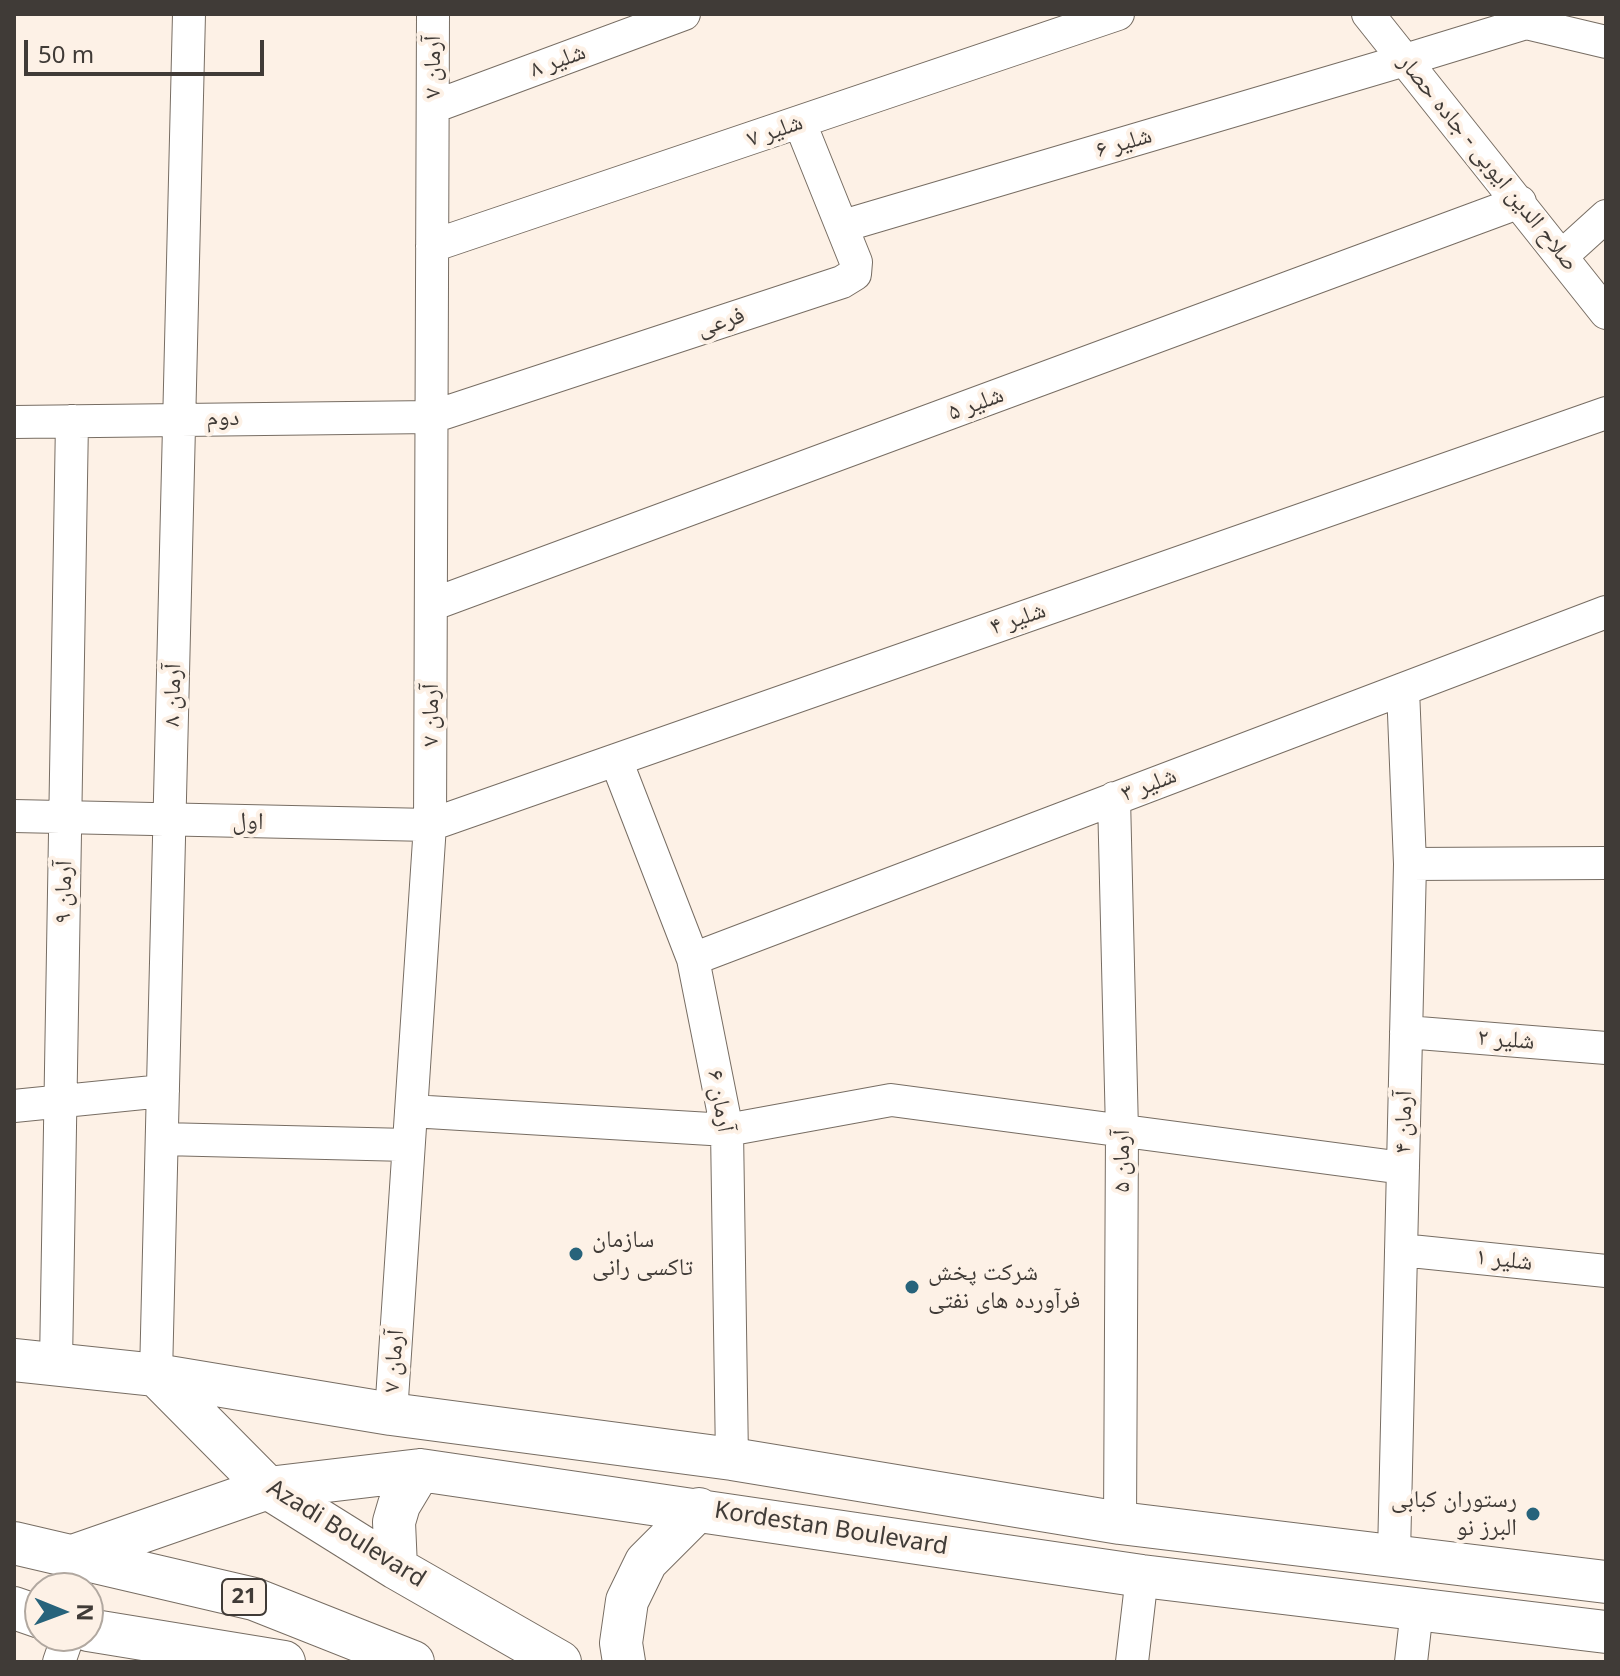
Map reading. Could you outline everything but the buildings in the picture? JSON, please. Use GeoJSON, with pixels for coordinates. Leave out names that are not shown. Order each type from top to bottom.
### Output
{"type":"FeatureCollection","features":[{"type":"Feature","properties":{"kind":"main road"},"geometry":{"type":"LineString","coordinates":[[14,1360],[156,1375],[391,1414],[732,1459],[1120,1523],[1606,1582]]}},
{"type":"Feature","properties":{"kind":"main road","name":"Azadi Boulevard"},"geometry":{"type":"LineString","coordinates":[[156,1375],[268,1488],[396,1568],[560,1662]]}},
{"type":"Feature","properties":{"kind":"main road"},"geometry":{"type":"LineString","coordinates":[[396,1568],[394,1522],[420,1470]]}},
{"type":"Feature","properties":{"kind":"main road","name":"Kordestan Boulevard"},"geometry":{"type":"LineString","coordinates":[[67,1558],[268,1488],[420,1470],[1142,1576],[1606,1632]]}},
{"type":"Feature","properties":{"kind":"main road"},"geometry":{"type":"LineString","coordinates":[[624,1662],[621,1643],[627,1601],[646,1562],[699,1509]]}},
{"type":"Feature","properties":{"kind":"main road","name":"21"},"geometry":{"type":"LineString","coordinates":[[14,1543],[67,1558],[254,1599],[413,1662]]}},
{"type":"Feature","properties":{"kind":"main road"},"geometry":{"type":"LineString","coordinates":[[104,1633],[284,1662]]}},
{"type":"Feature","properties":{"kind":"street","name":"آرمان ۸"},"geometry":{"type":"LineString","coordinates":[[156,1375],[189,14]]}},
{"type":"Feature","properties":{"kind":"street","name":"آرمان ۷"},"geometry":{"type":"LineString","coordinates":[[391,1414],[430,825],[433,14]]}},
{"type":"Feature","properties":{"kind":"street","name":"شلیر ۸"},"geometry":{"type":"LineString","coordinates":[[433,107],[684,14]]}},
{"type":"Feature","properties":{"kind":"street","name":"شلیر ۷"},"geometry":{"type":"LineString","coordinates":[[432,246],[1118,14]]}},
{"type":"Feature","properties":{"kind":"street","name":"صلاح الدین ایوبی - جاده حصار"},"geometry":{"type":"LineString","coordinates":[[1368,14],[1563,255],[1606,313]]}},
{"type":"Feature","properties":{"kind":"street","name":"شلیر ۶"},"geometry":{"type":"LineString","coordinates":[[843,226],[1405,60],[1528,17]]}},
{"type":"Feature","properties":{"kind":"street"},"geometry":{"type":"LineString","coordinates":[[1528,17],[1606,42]]}},
{"type":"Feature","properties":{"kind":"street","name":"فرعی"},"geometry":{"type":"LineString","coordinates":[[432,417],[842,282],[855,274],[856,262],[843,226],[800,123]]}},
{"type":"Feature","properties":{"kind":"street","name":"شلیر ۵"},"geometry":{"type":"LineString","coordinates":[[431,605],[1520,202]]}},
{"type":"Feature","properties":{"kind":"street"},"geometry":{"type":"LineString","coordinates":[[1563,255],[1606,216]]}},
{"type":"Feature","properties":{"kind":"street","name":"شلیر ۴"},"geometry":{"type":"LineString","coordinates":[[430,825],[1606,413]]}},
{"type":"Feature","properties":{"kind":"street","name":"دوم"},"geometry":{"type":"LineString","coordinates":[[14,422],[432,417]]}},
{"type":"Feature","properties":{"kind":"street","name":"آرمان ۹"},"geometry":{"type":"LineString","coordinates":[[56,1363],[72,421]]}},
{"type":"Feature","properties":{"kind":"street","name":"شلیر ۳"},"geometry":{"type":"LineString","coordinates":[[693,959],[1606,612]]}},
{"type":"Feature","properties":{"kind":"street","name":"آرمان ۴"},"geometry":{"type":"LineString","coordinates":[[1394,1554],[1410,864],[1403,689]]}},
{"type":"Feature","properties":{"kind":"street","name":"آرمان ۶"},"geometry":{"type":"LineString","coordinates":[[616,760],[693,959],[727,1130],[732,1459]]}},
{"type":"Feature","properties":{"kind":"street","name":"آرمان ۵"},"geometry":{"type":"LineString","coordinates":[[1114,798],[1122,1131],[1120,1523]]}},
{"type":"Feature","properties":{"kind":"street","name":"اول"},"geometry":{"type":"LineString","coordinates":[[14,816],[65,814],[170,820],[430,825]]}},
{"type":"Feature","properties":{"kind":"street"},"geometry":{"type":"LineString","coordinates":[[1410,864],[1606,863]]}},
{"type":"Feature","properties":{"kind":"street","name":"شلیر ۲"},"geometry":{"type":"LineString","coordinates":[[1406,1032],[1606,1048]]}},
{"type":"Feature","properties":{"kind":"street"},"geometry":{"type":"LineString","coordinates":[[14,1106],[163,1091]]}},
{"type":"Feature","properties":{"kind":"street"},"geometry":{"type":"LineString","coordinates":[[411,1111],[727,1130],[891,1100],[1403,1168]]}},
{"type":"Feature","properties":{"kind":"street"},"geometry":{"type":"LineString","coordinates":[[162,1139],[408,1145]]}},
{"type":"Feature","properties":{"kind":"street","name":"شلیر ۱"},"geometry":{"type":"LineString","coordinates":[[1401,1250],[1606,1271]]}},
{"type":"Feature","properties":{"kind":"street"},"geometry":{"type":"LineString","coordinates":[[1132,1662],[1142,1576]]}},
{"type":"Feature","properties":{"kind":"street"},"geometry":{"type":"LineString","coordinates":[[1411,1662],[1417,1610]]}},
{"type":"Feature","properties":{"kind":"place","name":"سازمان تاکسی رانی"},"geometry":{"type":"Point","coordinates":[576,1254]}},
{"type":"Feature","properties":{"kind":"place","name":"شرکت پخش فرآورده های نفتی"},"geometry":{"type":"Point","coordinates":[912,1287]}},
{"type":"Feature","properties":{"kind":"place","name":"رستوران کبابی البرز نو"},"geometry":{"type":"Point","coordinates":[1533,1514]}}]}
